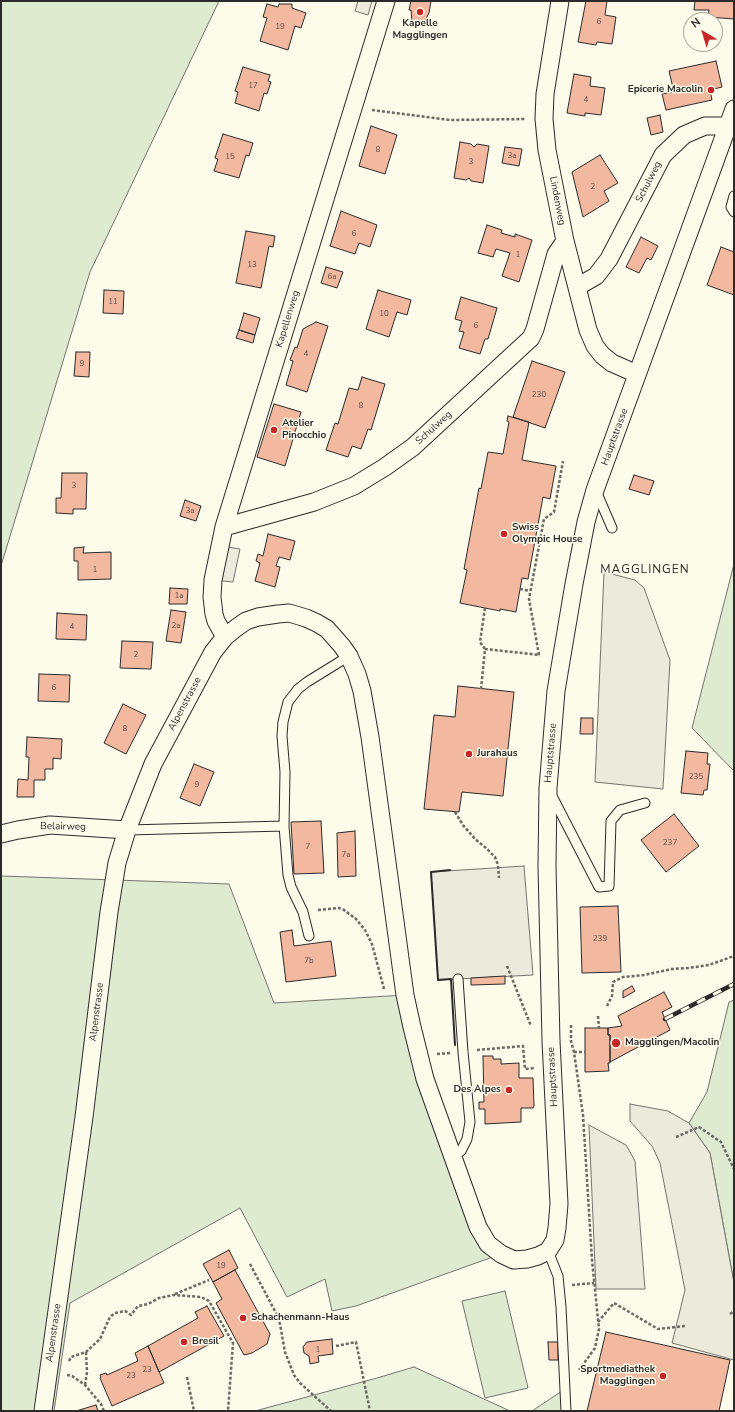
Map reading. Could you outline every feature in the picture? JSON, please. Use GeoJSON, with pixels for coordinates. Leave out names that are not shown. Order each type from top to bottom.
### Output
{"type":"FeatureCollection","features":[{"type":"Feature","properties":{"kind":"street","name":"Kapellenweg"},"geometry":{"type":"LineString","coordinates":[[225,637],[214,614],[212,597],[213,580],[224,527],[386,1]]}},
{"type":"Feature","properties":{"kind":"street","name":"Lindenweg"},"geometry":{"type":"LineString","coordinates":[[560,1],[545,94],[544,119],[547,150],[565,240],[588,330],[596,346],[602,355],[612,363],[637,374]]}},
{"type":"Feature","properties":{"kind":"street","name":"Hauptstrasse"},"geometry":{"type":"LineString","coordinates":[[548,1251],[555,1240],[559,1204],[551,1041],[547,866],[548,788],[556,691],[586,522],[637,374],[734,109]]}},
{"type":"Feature","properties":{"kind":"street","name":"Schulweg"},"geometry":{"type":"LineString","coordinates":[[577,287],[596,276],[609,259],[663,155],[684,135],[705,126],[728,126]]}},
{"type":"Feature","properties":{"kind":"street","name":"Schulweg"},"geometry":{"type":"LineString","coordinates":[[224,527],[314,502],[354,486],[385,467],[413,447],[531,338],[535,329],[556,254],[565,240]]}},
{"type":"Feature","properties":{"kind":"street"},"geometry":{"type":"LineString","coordinates":[[225,637],[236,628],[252,619],[267,615],[289,613],[306,618],[327,629],[349,656],[357,674],[366,710],[406,995],[412,1028],[425,1079],[478,1227],[488,1244],[501,1254],[514,1260],[527,1260],[548,1251]]}},
{"type":"Feature","properties":{"kind":"street","name":"Alpenstrasse"},"geometry":{"type":"LineString","coordinates":[[43,1411],[84,1117],[109,912],[117,863],[127,830],[153,764],[213,652],[225,637]]}},
{"type":"Feature","properties":{"kind":"street","name":"Belairweg"},"geometry":{"type":"LineString","coordinates":[[1,834],[50,825],[127,830]]}},
{"type":"Feature","properties":{"kind":"lane"},"geometry":{"type":"LineString","coordinates":[[734,196],[731,207],[734,212]]}},
{"type":"Feature","properties":{"kind":"lane"},"geometry":{"type":"LineString","coordinates":[[596,490],[612,528]]}},
{"type":"Feature","properties":{"kind":"lane"},"geometry":{"type":"LineString","coordinates":[[309,936],[303,912],[291,887],[288,875],[284,826],[285,772],[282,736],[284,722],[288,702],[298,689],[349,656]]}},
{"type":"Feature","properties":{"kind":"lane"},"geometry":{"type":"LineString","coordinates":[[548,788],[599,887],[609,886],[611,822],[620,810],[645,803]]}},
{"type":"Feature","properties":{"kind":"lane"},"geometry":{"type":"LineString","coordinates":[[127,830],[284,826]]}},
{"type":"Feature","properties":{"kind":"lane"},"geometry":{"type":"LineString","coordinates":[[452,1156],[461,1150],[467,1139],[470,1122],[458,979]]}},
{"type":"Feature","properties":{"kind":"lane"},"geometry":{"type":"LineString","coordinates":[[548,1251],[558,1276],[566,1411]]}},
{"type":"Feature","properties":{"kind":"path"},"geometry":{"type":"LineString","coordinates":[[353,108],[450,120],[544,119]]}},
{"type":"Feature","properties":{"kind":"path"},"geometry":{"type":"LineString","coordinates":[[539,655],[529,599],[544,519],[554,512],[563,461]]}},
{"type":"Feature","properties":{"kind":"path"},"geometry":{"type":"LineString","coordinates":[[520,590],[530,591]]}},
{"type":"Feature","properties":{"kind":"path"},"geometry":{"type":"LineString","coordinates":[[485,608],[480,642],[486,649],[544,656]]}},
{"type":"Feature","properties":{"kind":"path"},"geometry":{"type":"LineString","coordinates":[[481,688],[486,649]]}},
{"type":"Feature","properties":{"kind":"path"},"geometry":{"type":"LineString","coordinates":[[456,812],[463,825],[475,839],[495,857],[498,865],[499,878]]}},
{"type":"Feature","properties":{"kind":"path"},"geometry":{"type":"LineString","coordinates":[[303,912],[339,908],[356,919],[365,930],[372,944],[385,991]]}},
{"type":"Feature","properties":{"kind":"path"},"geometry":{"type":"LineString","coordinates":[[607,1006],[612,996],[613,982],[623,977],[644,975],[672,969],[710,965],[734,956]]}},
{"type":"Feature","properties":{"kind":"path"},"geometry":{"type":"LineString","coordinates":[[507,966],[535,1036],[540,1041],[551,1041]]}},
{"type":"Feature","properties":{"kind":"path"},"geometry":{"type":"LineString","coordinates":[[598,1016],[599,1028]]}},
{"type":"Feature","properties":{"kind":"path"},"geometry":{"type":"LineString","coordinates":[[571,1027],[571,1041],[574,1052],[583,1115],[592,1260],[599,1329],[595,1348],[578,1372]]}},
{"type":"Feature","properties":{"kind":"path"},"geometry":{"type":"LineString","coordinates":[[476,1050],[523,1046],[524,1064]]}},
{"type":"Feature","properties":{"kind":"path"},"geometry":{"type":"LineString","coordinates":[[574,1052],[585,1052]]}},
{"type":"Feature","properties":{"kind":"path"},"geometry":{"type":"LineString","coordinates":[[437,1054],[446,1053]]}},
{"type":"Feature","properties":{"kind":"path"},"geometry":{"type":"LineString","coordinates":[[676,1137],[699,1127],[721,1142],[734,1169]]}},
{"type":"Feature","properties":{"kind":"path"},"geometry":{"type":"LineString","coordinates":[[250,1264],[276,1313],[280,1324],[285,1352],[294,1375],[300,1383],[331,1411]]}},
{"type":"Feature","properties":{"kind":"path"},"geometry":{"type":"LineString","coordinates":[[174,1295],[180,1291],[209,1280]]}},
{"type":"Feature","properties":{"kind":"path"},"geometry":{"type":"LineString","coordinates":[[571,1285],[594,1284]]}},
{"type":"Feature","properties":{"kind":"path"},"geometry":{"type":"LineString","coordinates":[[67,1364],[71,1357],[86,1352],[100,1339],[110,1317],[115,1313],[125,1311],[131,1316],[138,1306],[148,1304],[158,1298],[174,1295],[201,1297],[209,1301],[233,1343],[228,1411]]}},
{"type":"Feature","properties":{"kind":"path"},"geometry":{"type":"LineString","coordinates":[[598,1323],[614,1303],[658,1329],[685,1326]]}},
{"type":"Feature","properties":{"kind":"path"},"geometry":{"type":"LineString","coordinates":[[730,1314],[734,1312]]}},
{"type":"Feature","properties":{"kind":"path"},"geometry":{"type":"LineString","coordinates":[[336,1346],[356,1342],[370,1411]]}},
{"type":"Feature","properties":{"kind":"path"},"geometry":{"type":"LineString","coordinates":[[85,1385],[87,1372],[86,1352]]}},
{"type":"Feature","properties":{"kind":"path"},"geometry":{"type":"LineString","coordinates":[[62,1373],[72,1376],[85,1385],[101,1404],[104,1411]]}},
{"type":"Feature","properties":{"kind":"path"},"geometry":{"type":"LineString","coordinates":[[187,1377],[194,1411]]}},
{"type":"Feature","properties":{"kind":"green space"},"geometry":{"type":"Polygon","coordinates":[[[1,1],[219,1],[90,272],[1,566],[1,1]]]}},
{"type":"Feature","properties":{"kind":"green space"},"geometry":{"type":"Polygon","coordinates":[[[734,564],[734,771],[692,728],[734,564]]]}},
{"type":"Feature","properties":{"kind":"green space"},"geometry":{"type":"Polygon","coordinates":[[[1,876],[229,884],[274,1003],[405,995],[452,1156],[501,1254],[356,1306],[332,1311],[325,1279],[287,1297],[240,1208],[70,1303],[54,1411],[1,1411],[1,876]]]}},
{"type":"Feature","properties":{"kind":"green space"},"geometry":{"type":"Polygon","coordinates":[[[734,1000],[734,1283],[710,1153],[689,1123],[707,1092],[729,1002],[734,1000]]]}},
{"type":"Feature","properties":{"kind":"green space"},"geometry":{"type":"Polygon","coordinates":[[[505,1291],[528,1388],[485,1398],[462,1301],[505,1291]]]}},
{"type":"Feature","properties":{"kind":"green space"},"geometry":{"type":"Polygon","coordinates":[[[414,1367],[510,1411],[255,1411],[377,1378],[414,1367]]]}},
{"type":"Feature","properties":{"kind":"green space"},"geometry":{"type":"Polygon","coordinates":[[[565,1389],[566,1411],[532,1411],[565,1389]]]}},
{"type":"Feature","properties":{"kind":"shaded area"},"geometry":{"type":"Polygon","coordinates":[[[358,1],[372,1],[368,15],[355,11],[358,1]]]}},
{"type":"Feature","properties":{"kind":"shaded area"},"geometry":{"type":"Polygon","coordinates":[[[220,546],[240,549],[233,582],[213,580],[220,546]]]}},
{"type":"Feature","properties":{"kind":"shaded area"},"geometry":{"type":"Polygon","coordinates":[[[604,572],[635,580],[644,588],[670,660],[663,789],[595,782],[604,572]]]}},
{"type":"Feature","properties":{"kind":"shaded area"},"geometry":{"type":"Polygon","coordinates":[[[524,866],[533,975],[438,980],[431,872],[524,866]]]}},
{"type":"Feature","properties":{"kind":"shaded area"},"geometry":{"type":"Polygon","coordinates":[[[630,1104],[668,1111],[689,1123],[710,1153],[734,1283],[734,1360],[672,1343],[685,1290],[660,1163],[652,1146],[630,1121],[630,1104]]]}},
{"type":"Feature","properties":{"kind":"shaded area"},"geometry":{"type":"Polygon","coordinates":[[[589,1125],[626,1145],[635,1161],[645,1289],[596,1289],[589,1125]]]}},
{"type":"Feature","properties":{"kind":"building","name":"Kapelle Magglingen"},"geometry":{"type":"Polygon","coordinates":[[[411,1],[431,1],[429,13],[423,24],[412,21],[411,10],[409,10],[411,1]]]}},
{"type":"Feature","properties":{"kind":"building"},"geometry":{"type":"Polygon","coordinates":[[[586,1],[607,1],[605,15],[616,17],[612,44],[597,42],[596,45],[578,42],[586,1]]]}},
{"type":"Feature","properties":{"kind":"building"},"geometry":{"type":"Polygon","coordinates":[[[695,1],[734,1],[734,19],[723,18],[723,12],[694,10],[695,1]]]}},
{"type":"Feature","properties":{"kind":"building"},"geometry":{"type":"Polygon","coordinates":[[[267,4],[278,7],[279,4],[292,4],[292,8],[306,13],[301,28],[295,26],[288,50],[260,41],[267,18],[263,17],[267,4]]]}},
{"type":"Feature","properties":{"kind":"building"},"geometry":{"type":"Polygon","coordinates":[[[716,61],[722,87],[710,90],[712,100],[666,110],[662,94],[674,92],[669,71],[716,61]]]}},
{"type":"Feature","properties":{"kind":"building"},"geometry":{"type":"Polygon","coordinates":[[[243,67],[270,75],[268,81],[271,82],[267,94],[264,93],[259,111],[235,103],[238,92],[235,91],[243,67]]]}},
{"type":"Feature","properties":{"kind":"building"},"geometry":{"type":"Polygon","coordinates":[[[574,74],[591,77],[590,86],[605,88],[601,115],[585,113],[585,116],[567,113],[574,74]]]}},
{"type":"Feature","properties":{"kind":"building"},"geometry":{"type":"Polygon","coordinates":[[[660,115],[663,132],[651,135],[647,118],[660,115]]]}},
{"type":"Feature","properties":{"kind":"building"},"geometry":{"type":"Polygon","coordinates":[[[371,126],[397,135],[385,174],[359,166],[371,126]]]}},
{"type":"Feature","properties":{"kind":"building"},"geometry":{"type":"Polygon","coordinates":[[[223,134],[253,143],[249,156],[246,155],[239,178],[214,171],[218,159],[215,158],[223,134]]]}},
{"type":"Feature","properties":{"kind":"building"},"geometry":{"type":"Polygon","coordinates":[[[460,142],[471,144],[474,147],[477,144],[489,146],[483,183],[471,181],[469,178],[466,180],[454,178],[460,142]]]}},
{"type":"Feature","properties":{"kind":"building"},"geometry":{"type":"Polygon","coordinates":[[[505,147],[522,149],[519,166],[502,163],[505,147]]]}},
{"type":"Feature","properties":{"kind":"building"},"geometry":{"type":"Polygon","coordinates":[[[600,155],[618,183],[604,191],[609,201],[583,217],[572,172],[600,155]]]}},
{"type":"Feature","properties":{"kind":"building"},"geometry":{"type":"Polygon","coordinates":[[[341,211],[377,225],[370,247],[359,243],[355,254],[330,246],[341,211]]]}},
{"type":"Feature","properties":{"kind":"building"},"geometry":{"type":"Polygon","coordinates":[[[487,225],[502,230],[501,233],[515,237],[515,234],[532,240],[519,282],[502,276],[510,253],[496,249],[493,257],[478,253],[487,225]]]}},
{"type":"Feature","properties":{"kind":"building"},"geometry":{"type":"Polygon","coordinates":[[[246,231],[275,236],[273,247],[269,246],[261,288],[236,283],[246,231]]]}},
{"type":"Feature","properties":{"kind":"building"},"geometry":{"type":"Polygon","coordinates":[[[641,237],[658,246],[651,260],[647,258],[639,273],[626,267],[641,237]]]}},
{"type":"Feature","properties":{"kind":"building"},"geometry":{"type":"Polygon","coordinates":[[[721,247],[734,252],[734,295],[707,285],[721,247]]]}},
{"type":"Feature","properties":{"kind":"building"},"geometry":{"type":"Polygon","coordinates":[[[326,267],[343,272],[337,288],[321,283],[326,267]]]}},
{"type":"Feature","properties":{"kind":"building"},"geometry":{"type":"Polygon","coordinates":[[[104,290],[124,291],[123,314],[103,313],[104,290]]]}},
{"type":"Feature","properties":{"kind":"building"},"geometry":{"type":"Polygon","coordinates":[[[378,290],[411,300],[407,315],[397,312],[389,337],[366,329],[378,290]]]}},
{"type":"Feature","properties":{"kind":"building"},"geometry":{"type":"Polygon","coordinates":[[[461,297],[497,308],[488,339],[485,339],[480,354],[459,348],[464,332],[459,331],[462,321],[455,319],[461,297]]]}},
{"type":"Feature","properties":{"kind":"building"},"geometry":{"type":"Polygon","coordinates":[[[244,313],[260,318],[255,335],[239,330],[244,313]]]}},
{"type":"Feature","properties":{"kind":"building"},"geometry":{"type":"Polygon","coordinates":[[[316,322],[328,326],[307,392],[286,385],[293,361],[290,360],[295,347],[297,348],[303,329],[316,322]]]}},
{"type":"Feature","properties":{"kind":"building"},"geometry":{"type":"Polygon","coordinates":[[[239,330],[255,335],[253,343],[236,338],[239,330]]]}},
{"type":"Feature","properties":{"kind":"building"},"geometry":{"type":"Polygon","coordinates":[[[76,352],[90,352],[89,377],[74,376],[76,352]]]}},
{"type":"Feature","properties":{"kind":"building"},"geometry":{"type":"Polygon","coordinates":[[[532,361],[565,372],[545,428],[513,417],[532,361]]]}},
{"type":"Feature","properties":{"kind":"building"},"geometry":{"type":"Polygon","coordinates":[[[362,377],[385,384],[371,430],[368,429],[361,449],[352,446],[348,457],[326,450],[335,423],[338,424],[349,388],[358,390],[362,377]]]}},
{"type":"Feature","properties":{"kind":"building"},"geometry":{"type":"Polygon","coordinates":[[[274,404],[301,412],[285,466],[257,457],[274,404]]]}},
{"type":"Feature","properties":{"kind":"building","name":"Swiss Olympic House"},"geometry":{"type":"Polygon","coordinates":[[[508,416],[529,422],[522,460],[556,466],[550,499],[543,497],[528,579],[522,578],[516,612],[500,609],[500,611],[460,603],[467,570],[464,569],[479,488],[481,489],[488,452],[503,454],[509,422],[507,421],[508,416]]]}},
{"type":"Feature","properties":{"kind":"building"},"geometry":{"type":"Polygon","coordinates":[[[62,473],[87,473],[86,509],[73,509],[73,514],[56,513],[56,498],[61,498],[62,473]]]}},
{"type":"Feature","properties":{"kind":"building"},"geometry":{"type":"Polygon","coordinates":[[[634,475],[654,481],[649,495],[629,489],[634,475]]]}},
{"type":"Feature","properties":{"kind":"building"},"geometry":{"type":"Polygon","coordinates":[[[185,500],[201,506],[196,521],[180,516],[185,500]]]}},
{"type":"Feature","properties":{"kind":"building"},"geometry":{"type":"Polygon","coordinates":[[[268,534],[295,541],[290,560],[279,557],[276,566],[280,567],[275,587],[255,581],[260,563],[256,561],[258,554],[263,556],[268,534]]]}},
{"type":"Feature","properties":{"kind":"building"},"geometry":{"type":"Polygon","coordinates":[[[84,547],[83,553],[111,552],[111,579],[78,580],[78,561],[74,561],[74,548],[84,547]]]}},
{"type":"Feature","properties":{"kind":"building"},"geometry":{"type":"Polygon","coordinates":[[[170,588],[188,589],[187,604],[169,604],[170,588]]]}},
{"type":"Feature","properties":{"kind":"building"},"geometry":{"type":"Polygon","coordinates":[[[171,610],[186,612],[181,643],[166,641],[171,610]]]}},
{"type":"Feature","properties":{"kind":"building"},"geometry":{"type":"Polygon","coordinates":[[[57,613],[87,615],[86,640],[56,639],[57,613]]]}},
{"type":"Feature","properties":{"kind":"building"},"geometry":{"type":"Polygon","coordinates":[[[122,641],[153,642],[151,669],[120,668],[122,641]]]}},
{"type":"Feature","properties":{"kind":"building"},"geometry":{"type":"Polygon","coordinates":[[[39,674],[70,675],[69,702],[38,701],[39,674]]]}},
{"type":"Feature","properties":{"kind":"building","name":"Jurahaus"},"geometry":{"type":"Polygon","coordinates":[[[458,686],[514,692],[503,796],[462,792],[459,812],[424,809],[434,715],[455,717],[458,686]]]}},
{"type":"Feature","properties":{"kind":"building"},"geometry":{"type":"Polygon","coordinates":[[[123,704],[146,715],[126,754],[104,743],[123,704]]]}},
{"type":"Feature","properties":{"kind":"building"},"geometry":{"type":"Polygon","coordinates":[[[581,718],[593,718],[593,734],[580,734],[581,718]]]}},
{"type":"Feature","properties":{"kind":"building"},"geometry":{"type":"Polygon","coordinates":[[[27,737],[62,739],[61,759],[53,758],[53,769],[45,769],[45,780],[34,780],[34,797],[17,797],[18,779],[28,780],[29,757],[26,757],[27,737]]]}},
{"type":"Feature","properties":{"kind":"building"},"geometry":{"type":"Polygon","coordinates":[[[686,751],[708,753],[707,764],[710,764],[707,790],[704,790],[703,795],[681,793],[686,751]]]}},
{"type":"Feature","properties":{"kind":"building"},"geometry":{"type":"Polygon","coordinates":[[[194,764],[214,772],[200,806],[180,798],[194,764]]]}},
{"type":"Feature","properties":{"kind":"building"},"geometry":{"type":"Polygon","coordinates":[[[674,814],[699,846],[666,872],[641,840],[674,814]]]}},
{"type":"Feature","properties":{"kind":"building"},"geometry":{"type":"Polygon","coordinates":[[[321,821],[324,873],[294,874],[291,822],[321,821]]]}},
{"type":"Feature","properties":{"kind":"building"},"geometry":{"type":"Polygon","coordinates":[[[355,831],[356,876],[338,877],[337,833],[355,831]]]}},
{"type":"Feature","properties":{"kind":"building"},"geometry":{"type":"Polygon","coordinates":[[[618,906],[621,972],[582,973],[580,907],[618,906]]]}},
{"type":"Feature","properties":{"kind":"building"},"geometry":{"type":"Polygon","coordinates":[[[292,930],[294,946],[331,941],[336,976],[286,982],[280,932],[292,930]]]}},
{"type":"Feature","properties":{"kind":"building"},"geometry":{"type":"Polygon","coordinates":[[[505,976],[505,984],[471,985],[471,978],[505,976]]]}},
{"type":"Feature","properties":{"kind":"building"},"geometry":{"type":"Polygon","coordinates":[[[632,986],[635,991],[623,998],[623,991],[632,986]]]}},
{"type":"Feature","properties":{"kind":"building"},"geometry":{"type":"Polygon","coordinates":[[[664,992],[672,1007],[662,1012],[670,1030],[610,1062],[610,1035],[608,1035],[608,1028],[622,1026],[618,1016],[664,992]]]}},
{"type":"Feature","properties":{"kind":"building"},"geometry":{"type":"Polygon","coordinates":[[[585,1028],[608,1028],[608,1035],[610,1035],[610,1063],[608,1063],[609,1071],[585,1072],[585,1028]]]}},
{"type":"Feature","properties":{"kind":"building","name":"Des Alpes"},"geometry":{"type":"Polygon","coordinates":[[[483,1056],[493,1056],[493,1059],[501,1059],[501,1064],[519,1063],[519,1078],[533,1078],[534,1106],[533,1108],[521,1108],[521,1122],[485,1124],[485,1109],[479,1109],[479,1102],[484,1102],[483,1056]]]}},
{"type":"Feature","properties":{"kind":"building"},"geometry":{"type":"Polygon","coordinates":[[[229,1250],[238,1268],[213,1282],[203,1264],[229,1250]]]}},
{"type":"Feature","properties":{"kind":"building","name":"Schachenmann-Haus"},"geometry":{"type":"Polygon","coordinates":[[[235,1270],[270,1334],[267,1344],[252,1353],[244,1355],[216,1303],[222,1299],[213,1282],[235,1270]]]}},
{"type":"Feature","properties":{"kind":"building","name":"Bresil"},"geometry":{"type":"Polygon","coordinates":[[[207,1306],[224,1336],[159,1372],[148,1346],[198,1318],[195,1312],[207,1306]]]}},
{"type":"Feature","properties":{"kind":"building"},"geometry":{"type":"Polygon","coordinates":[[[606,1332],[730,1360],[719,1411],[587,1411],[606,1332]]]}},
{"type":"Feature","properties":{"kind":"building"},"geometry":{"type":"Polygon","coordinates":[[[332,1339],[333,1354],[318,1356],[319,1362],[310,1364],[309,1356],[304,1353],[303,1347],[307,1342],[332,1339]]]}},
{"type":"Feature","properties":{"kind":"building"},"geometry":{"type":"Polygon","coordinates":[[[548,1342],[558,1342],[558,1360],[549,1360],[548,1342]]]}},
{"type":"Feature","properties":{"kind":"building"},"geometry":{"type":"Polygon","coordinates":[[[148,1346],[164,1383],[112,1406],[100,1375],[106,1373],[107,1375],[138,1361],[135,1353],[148,1346]]]}},
{"type":"Feature","properties":{"kind":"building"},"geometry":{"type":"Polygon","coordinates":[[[96,1405],[98,1411],[76,1411],[96,1405]]]}},
{"type":"Feature","properties":{"kind":"railway"},"geometry":{"type":"LineString","coordinates":[[665,1019],[734,984]]}},
{"type":"Feature","properties":{"kind":"wall"},"geometry":{"type":"LineString","coordinates":[[450,870],[431,872],[438,980],[451,979],[455,1045]]}},
{"type":"Feature","properties":{"kind":"place","name":"Kapelle Magglingen"},"geometry":{"type":"Point","coordinates":[420,12]}},
{"type":"Feature","properties":{"kind":"place","name":"Epicerie Macolin"},"geometry":{"type":"Point","coordinates":[711,90]}},
{"type":"Feature","properties":{"kind":"place","name":"Atelier Pinocchio"},"geometry":{"type":"Point","coordinates":[274,430]}},
{"type":"Feature","properties":{"kind":"place","name":"Swiss Olympic House"},"geometry":{"type":"Point","coordinates":[504,534]}},
{"type":"Feature","properties":{"kind":"place","name":"Jurahaus"},"geometry":{"type":"Point","coordinates":[469,754]}},
{"type":"Feature","properties":{"kind":"place","name":"Magglingen/Macolin"},"geometry":{"type":"Point","coordinates":[616,1043]}},
{"type":"Feature","properties":{"kind":"place","name":"Des Alpes"},"geometry":{"type":"Point","coordinates":[509,1090]}},
{"type":"Feature","properties":{"kind":"place","name":"Schachenmann-Haus"},"geometry":{"type":"Point","coordinates":[243,1318]}},
{"type":"Feature","properties":{"kind":"place","name":"Bresil"},"geometry":{"type":"Point","coordinates":[184,1342]}},
{"type":"Feature","properties":{"kind":"place","name":"Sportmediathek Magglingen"},"geometry":{"type":"Point","coordinates":[663,1376]}},
{"type":"Feature","properties":{"kind":"district","name":"MAGGLINGEN"},"geometry":{"type":"Point","coordinates":[645,570]}}]}
